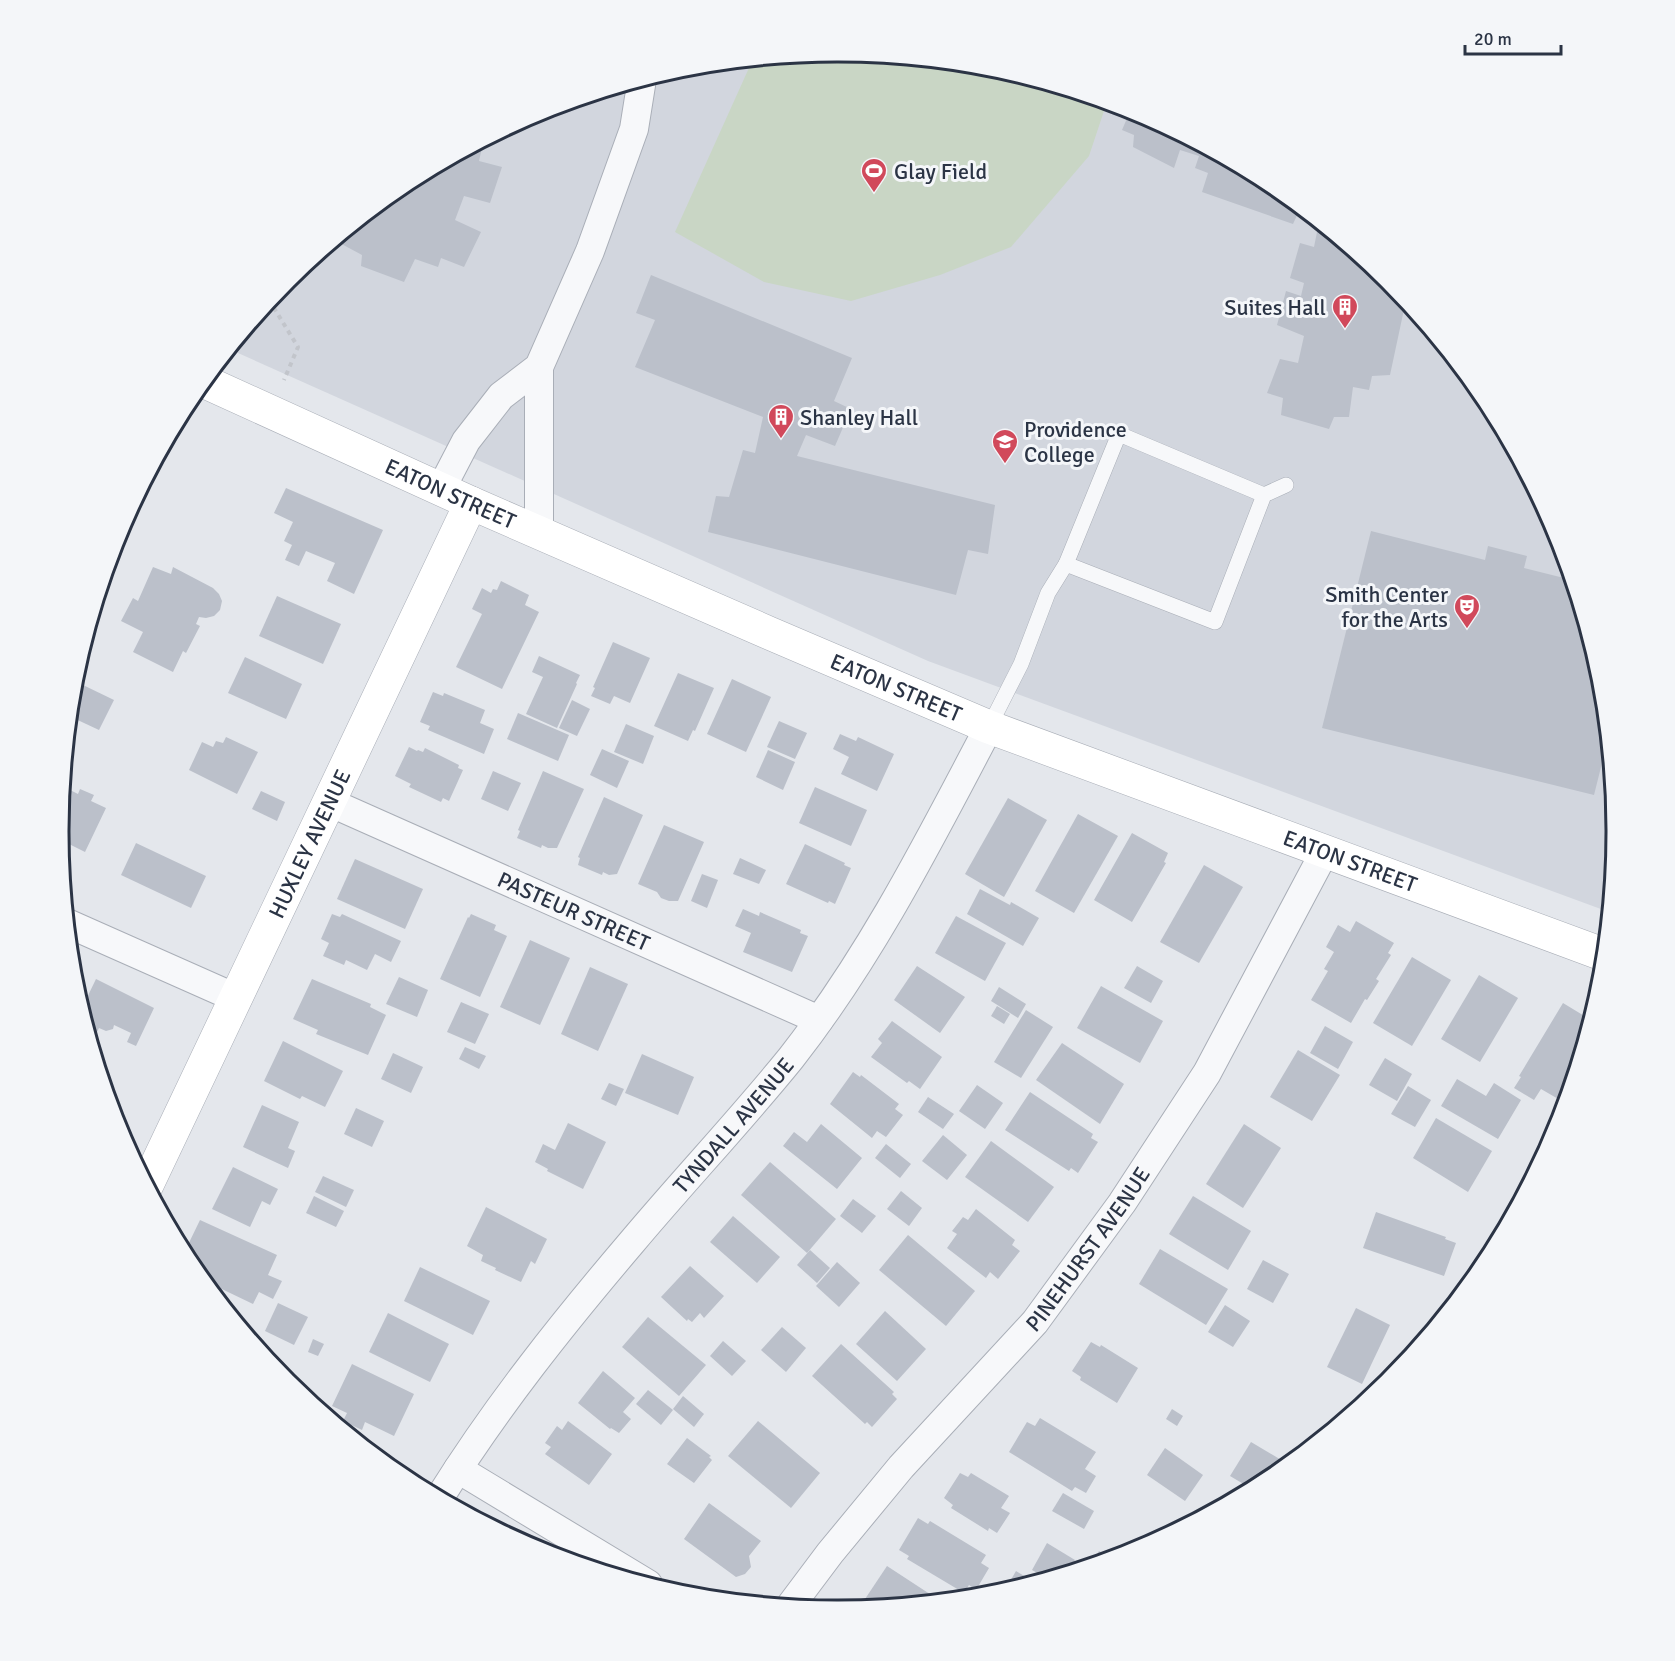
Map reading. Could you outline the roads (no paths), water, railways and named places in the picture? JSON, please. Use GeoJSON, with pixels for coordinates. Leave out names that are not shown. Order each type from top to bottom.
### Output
{"type":"FeatureCollection","features":[{"type":"Feature","properties":{"kind":"street"},"geometry":{"type":"LineString","coordinates":[[539,532],[539,367],[590,251],[634,129],[641,87]]}},
{"type":"Feature","properties":{"kind":"street"},"geometry":{"type":"LineString","coordinates":[[441,489],[466,441],[501,396],[539,367]]}},
{"type":"Feature","properties":{"kind":"street","name":"EATON STREET"},"geometry":{"type":"LineString","coordinates":[[211,385],[471,503],[989,727],[1597,952]]}},
{"type":"Feature","properties":{"kind":"street","name":"HUXLEY AVENUE"},"geometry":{"type":"LineString","coordinates":[[151,1177],[471,503]]}},
{"type":"Feature","properties":{"kind":"street","name":"TYNDALL AVENUE"},"geometry":{"type":"LineString","coordinates":[[444,1491],[559,1329],[756,1099],[819,1020],[879,930],[904,887],[989,727]]}},
{"type":"Feature","properties":{"kind":"street","name":"PASTEUR STREET"},"geometry":{"type":"LineString","coordinates":[[329,802],[819,1020]]}},
{"type":"Feature","properties":{"kind":"street","name":"PINEHURST AVENUE"},"geometry":{"type":"LineString","coordinates":[[796,1598],[901,1467],[1035,1322],[1122,1203],[1207,1073],[1325,851]]}},
{"type":"Feature","properties":{"kind":"street"},"geometry":{"type":"LineString","coordinates":[[75,926],[236,998]]}},
{"type":"Feature","properties":{"kind":"street"},"geometry":{"type":"LineString","coordinates":[[458,1469],[622,1568]]}},
{"type":"Feature","properties":{"kind":"lane"},"geometry":{"type":"LineString","coordinates":[[989,727],[1021,664],[1048,593],[1066,564],[1119,434],[1264,495]]}},
{"type":"Feature","properties":{"kind":"lane"},"geometry":{"type":"LineString","coordinates":[[1066,564],[1215,622],[1264,495],[1286,485]]}},
{"type":"Feature","properties":{"kind":"place","name":"Glay Field"},"geometry":{"type":"Point","coordinates":[874,194]}},
{"type":"Feature","properties":{"kind":"place","name":"Suites Hall"},"geometry":{"type":"Point","coordinates":[1345,330]}},
{"type":"Feature","properties":{"kind":"place","name":"Shanley Hall"},"geometry":{"type":"Point","coordinates":[781,440]}},
{"type":"Feature","properties":{"kind":"place","name":"Providence College"},"geometry":{"type":"Point","coordinates":[1005,465]}},
{"type":"Feature","properties":{"kind":"place","name":"Smith Center for the Arts"},"geometry":{"type":"Point","coordinates":[1467,630]}}]}
